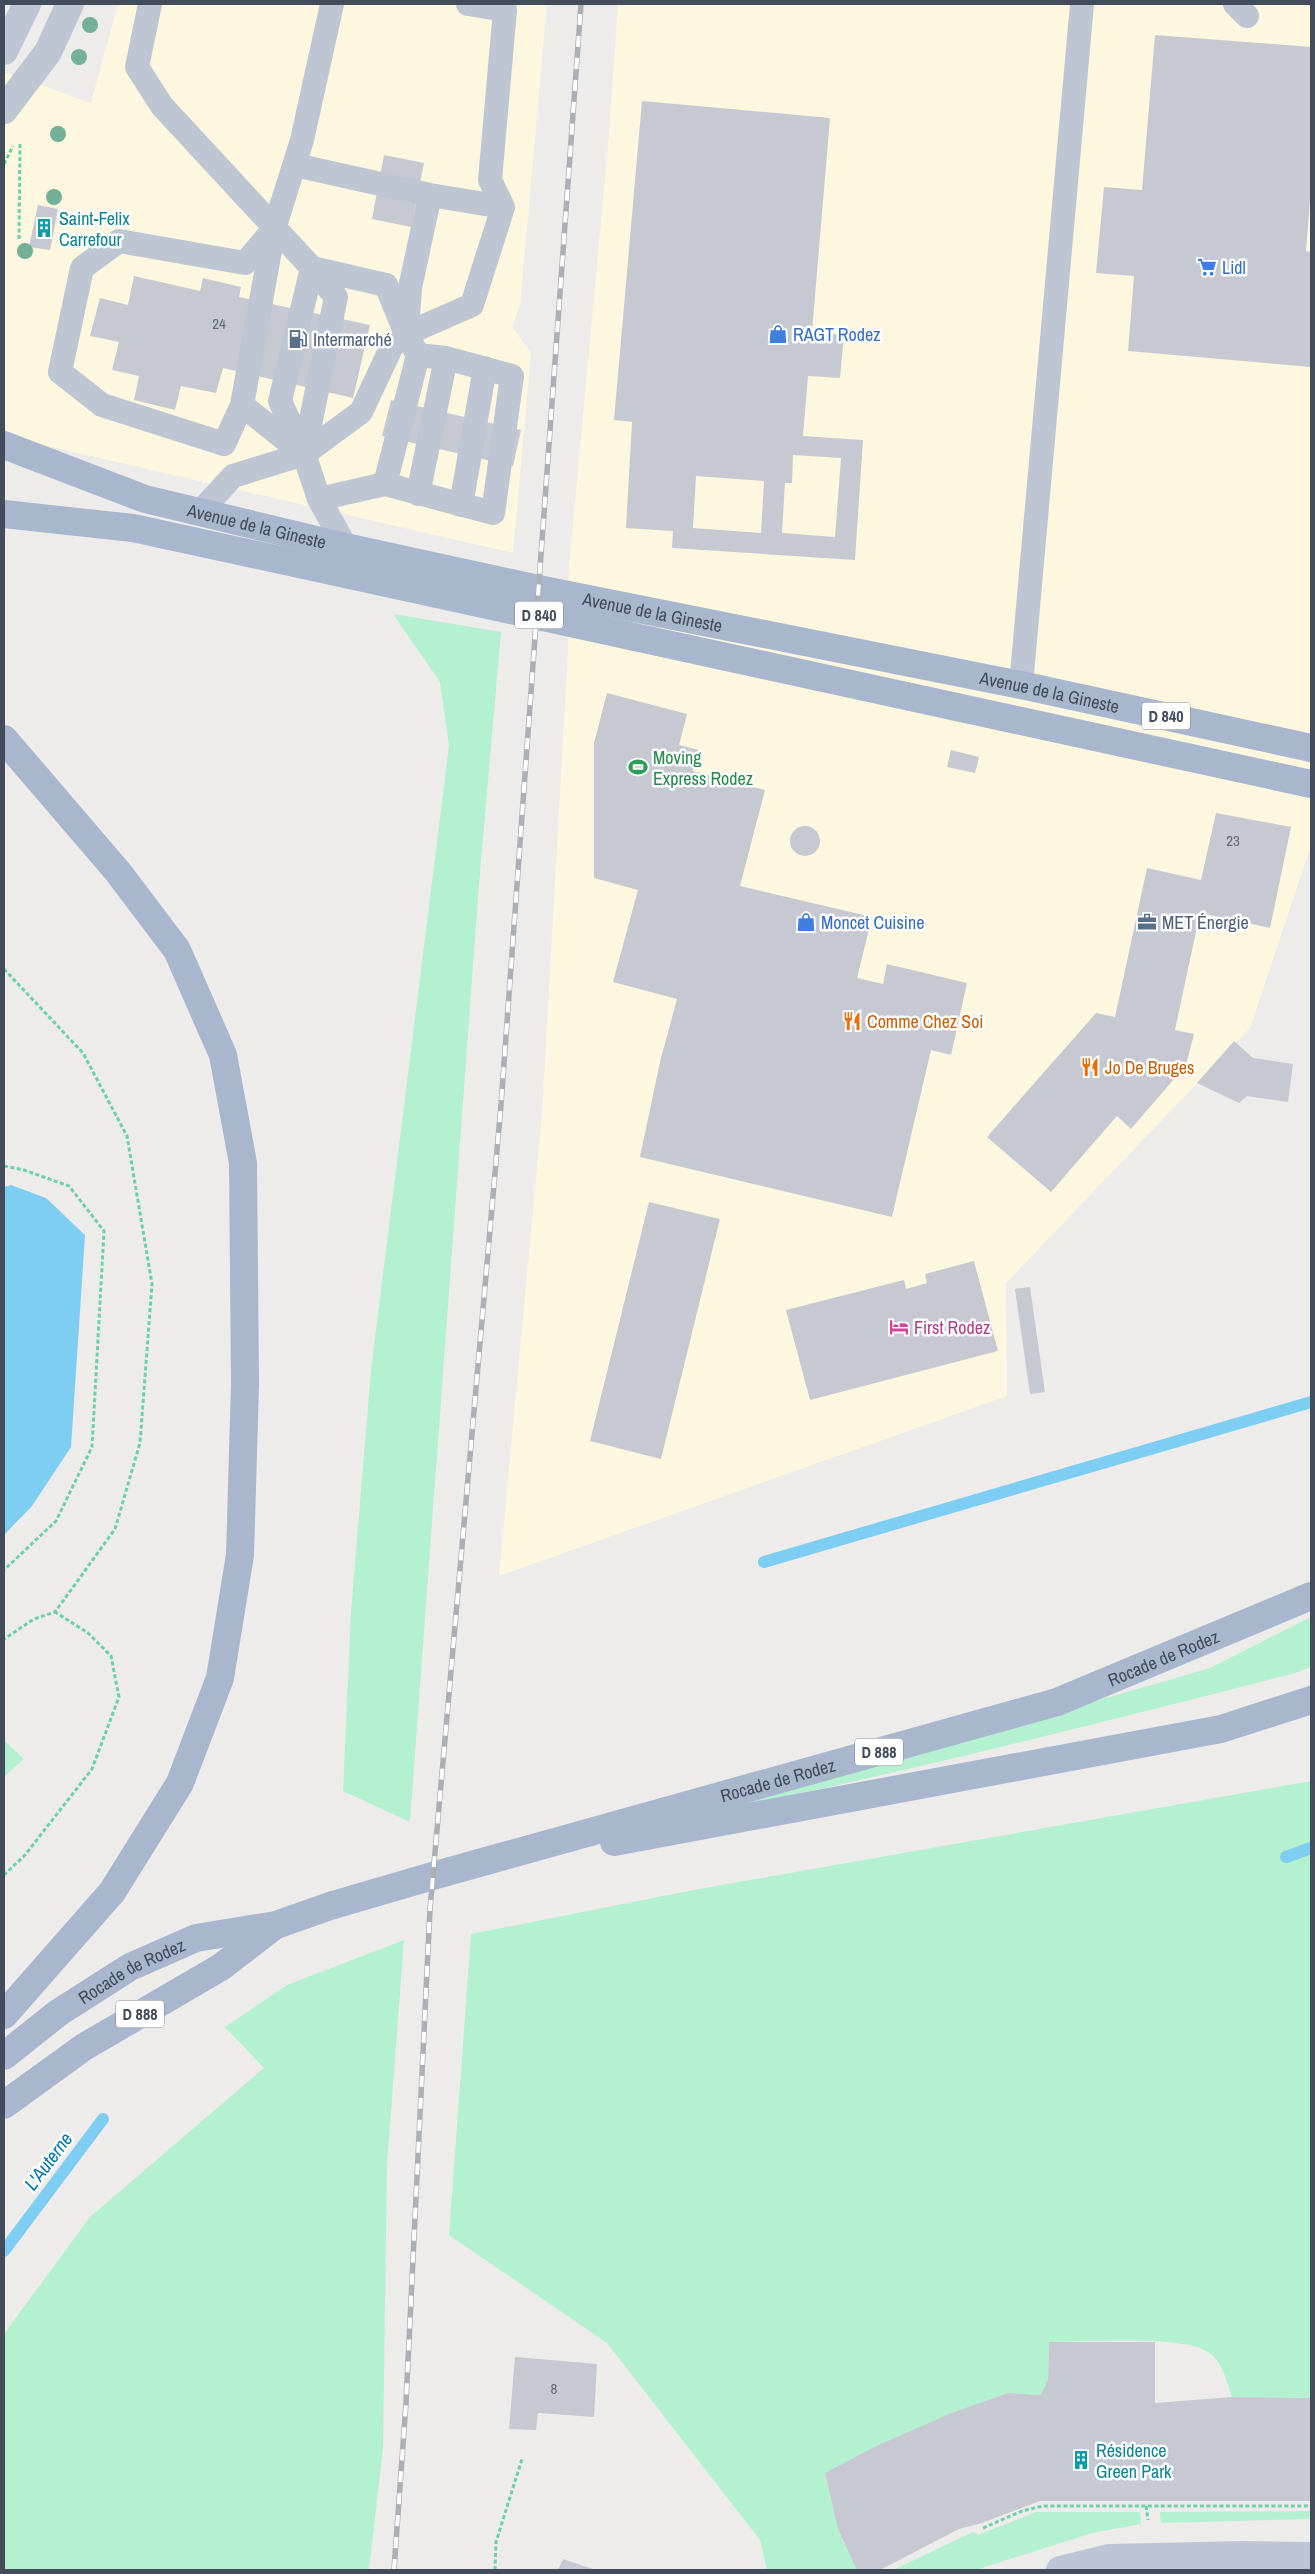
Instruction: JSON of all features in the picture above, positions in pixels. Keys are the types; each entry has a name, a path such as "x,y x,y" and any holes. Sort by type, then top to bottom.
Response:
{"main road":[{"name":"Avenue de la Gineste","path":"4,446 145,498 346,547 538,590 1021,685 1311,748"},
{"name":"Avenue de la Gineste","path":"4,514 133,528 1311,784"},
{"path":"4,740 118,872 177,950 223,1055 243,1163 245,1384 240,1555 220,1678 180,1783 112,1892 4,2015"},
{"name":"Rocade de Rodez","path":"4,2056 58,2013 130,1967 196,1938 276,1925 330,1906 436,1875 1056,1702 1311,1596"},
{"name":"Rocade de Rodez","path":"436,1875 1221,1729 1311,1700"},
{"name":"Rocade de Rodez","path":"4,2105 84,2047 221,1967 276,1925"},
{"path":"1060,2570 1108,2558 1242,2555 1311,2556"}],"street":[{"path":"4,51 27,4"},
{"path":"4,110 48,52 70,4"}],"lane":[{"path":"150,4 137,67 162,106 312,268 336,297 304,454"},
{"path":"274,229 245,263 120,241 82,268 60,372 102,406 224,444 242,406 274,229 295,165 332,4"},
{"path":"200,512 233,476 304,454 361,412 392,346 406,334 472,305 503,207 490,180 505,10 468,4"},
{"path":"1021,685 1082,4"},
{"path":"295,165 430,195 503,207"},
{"path":"406,334 410,288 430,195"},
{"path":"312,268 386,286 406,334 418,355 386,484"},
{"path":"312,268 280,400 304,454 319,498 346,547"},
{"path":"319,498 386,484 493,514 512,376 446,358 418,355"},
{"path":"418,494 446,358"},
{"path":"461,505 485,368"},
{"path":"242,406 304,454"}],"path":[{"path":"19,239 20,139"},
{"path":"4,969 83,1052 127,1136 152,1284 140,1443 115,1529 55,1612 34,1619 4,1639"},
{"path":"4,1166 24,1170 68,1186 104,1231 92,1447 56,1521 4,1570"},
{"path":"4,1875 25,1855 92,1769 120,1697 111,1656 88,1633 55,1612"},
{"path":"495,2570 496,2542 522,2459"},
{"path":"983,2528 1022,2511 1043,2506 1311,2506"},
{"path":"1146,2506 1149,2524"}],"shaded area":[{"path":"118,4 547,4 520,305 512,327 531,353 513,553 4,436 4,72 91,103"},
{"path":"618,4 1311,5 1311,845 1250,1028 1006,1283 1007,1396 499,1576 542,1113 568,651 569,567 609,135"}],"green space":[{"path":"393,614 501,632 479,884 410,1822 343,1791 351,1612 371,1370 449,746 440,682"},
{"path":"1311,1617 1311,1667 1295,1673 999,1747 701,1815 1210,1668"},
{"path":"4,1740 24,1759 4,1777"},
{"path":"1311,1781 1311,2398 1232,2397 1223,2371 1216,2359 1206,2351 1193,2346 1130,2340 1049,2342 1048,2379 1041,2395 1008,2393 951,2413 876,2446 825,2473 838,2529 857,2570 767,2570 760,2540 607,2343 449,2235 471,1934 688,1891"},
{"path":"404,1940 387,2165 383,2448 369,2570 4,2570 4,2334 90,2217 264,2068 225,2027 287,1985"},
{"path":"1311,2511 1311,2519 1161,2523 1160,2512"},
{"path":"1036,2512 1140,2512 1141,2524 1092,2533 976,2570 893,2570 973,2532 978,2535"}],"water":[{"path":"11,1185 46,1198 85,1235 71,1447 32,1506 4,1535 4,1187"}],"building":[{"path":"1155,35 1311,47 1311,188 1306,251 1311,252 1311,367 1128,351 1134,276 1096,273 1104,187 1142,190"},
{"path":"642,101 830,118 812,332 844,335 840,378 808,376 803,436 863,440 855,560 672,548 673,531 626,528 632,422 614,420","holes":["793,455 841,458 835,537 782,533 785,483 792,483","696,476 764,481 761,533 693,528"]},
{"path":"384,155 424,163 411,227 372,219"},
{"name":"Saint-Felix Carrefour","path":"38,205 58,209 50,250 29,247"},
{"path":"134,276 200,291 203,278 241,287 239,297 370,325 353,398 223,368 216,393 181,386 175,410 134,400 139,376 112,370 119,342 90,336 100,298 128,305"},
{"path":"391,400 521,430 513,466 382,436"},
{"path":"607,693 687,714 679,745 699,750 693,771 765,790 740,886 872,917 857,978 883,984 887,964 967,983 951,1055 931,1050 892,1217 640,1157 660,1062 677,999 613,982 638,890 594,878 594,743"},
{"path":"951,750 979,757 975,773 947,767"},
{"path":"1216,813 1291,827 1270,928 1200,913 1175,1030 1194,1034 1186,1065 1131,1129 1117,1116 1051,1192 987,1137 1096,1013 1115,1017 1147,868 1201,880"},
{"path":"805,826 815,831 820,841 815,851 805,856 795,851 790,841 795,831"},
{"path":"1234,1041 1253,1058 1293,1064 1288,1102 1247,1096 1239,1103 1197,1083"},
{"path":"649,1202 720,1219 661,1459 590,1441"},
{"path":"974,1261 998,1351 810,1400 786,1310 904,1280 906,1289 927,1283 925,1274"},
{"path":"1030,1287 1045,1392 1030,1394 1015,1289"},
{"name":"Résidence Green Park","path":"1049,2342 1155,2342 1155,2403 1232,2397 1311,2398 1311,2501 1040,2501 982,2523 959,2529 880,2570 857,2570 838,2529 825,2473 876,2446 951,2413 1008,2393 1041,2395 1048,2379"},
{"path":"515,2357 597,2364 594,2417 538,2413 536,2430 509,2429"},
{"path":"563,2559 596,2570 558,2570"}],"waterway":[{"path":"764,1562 1311,1402"},
{"name":"L'Auterne","path":"1286,1857 1311,1848"},
{"name":"L'Auterne","path":"4,2251 103,2119"}],"railway":[{"path":"394,2570 406,2403 430,1909 501,1105 581,4"}],"place":[{"name":"Saint-Felix Carrefour","path":"44,228"},
{"name":"Lidl","path":"1207,267"},
{"name":"RAGT Rodez","path":"778,334"},
{"name":"Intermarché","path":"298,339"},
{"name":"Moving Express Rodez","path":"638,767"},
{"name":"Moncet Cuisine","path":"806,922"},
{"name":"MET Énergie","path":"1147,922"},
{"name":"Comme Chez Soi","path":"852,1021"},
{"name":"Jo De Bruges","path":"1090,1067"},
{"name":"First Rodez","path":"899,1327"},
{"name":"Résidence Green Park","path":"1081,2460"}]}
